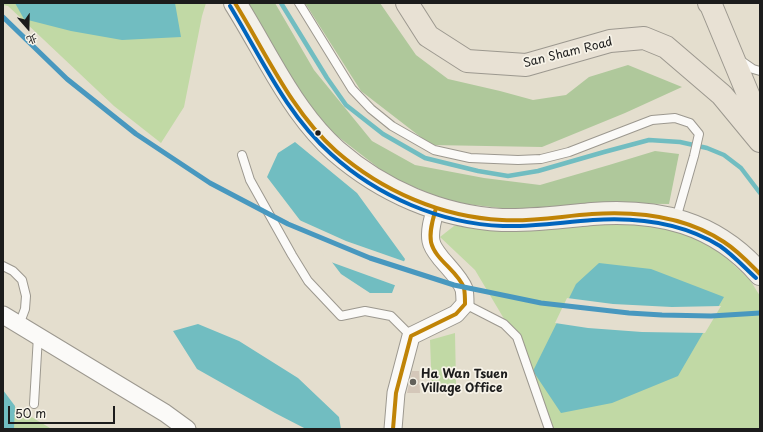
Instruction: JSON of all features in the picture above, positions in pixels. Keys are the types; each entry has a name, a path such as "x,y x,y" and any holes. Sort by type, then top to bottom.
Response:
{"main road":[{"name":"San Sham Road","path":"407,3 428,36 467,61 526,65 610,41 644,38 666,47 722,95 760,141"},
{"path":"709,3 711,4 760,122"}],"street":[{"path":"235,3 292,100 322,137 367,175 401,193 436,208 481,218 501,220 544,219 614,213 636,213 676,220 715,237 730,246 760,274"},
{"path":"393,429 396,393 411,336 456,314 465,304 463,288 437,254 431,243 430,230 436,208"},
{"path":"3,315 165,413 187,429"}],"lane":[{"path":"299,3 352,89 370,109 392,126 434,150 470,158 518,160 541,159 569,152 652,120 675,118 690,123 699,134 676,220"},
{"path":"732,53 753,69 760,71"},
{"path":"242,155 250,180 308,281 341,316 365,311 391,316 411,336"},
{"path":"3,266 14,271 22,280 26,296 25,309 19,325"},
{"path":"465,304 504,324 517,337 549,429"},
{"path":"34,404 38,336"}],"green space":[{"path":"3,3 206,3 202,16 184,107 161,143 114,106 8,6 3,5"},
{"path":"245,3 275,3 314,70 372,141 415,165 484,178 540,185 655,151 679,154 669,204 587,203 534,212 449,202 389,176 332,132 295,89"},
{"path":"305,3 380,3 416,55 448,79 533,100 566,95 589,77 628,65 682,87 625,113 542,147 431,145 361,91"},
{"path":"641,219 704,237 750,280 760,296 760,429 550,429 519,344 475,270 440,237 454,226 534,227"},
{"path":"455,333 456,384 432,392 430,340"},
{"path":"3,400 50,428 52,429 3,429"}],"water":[{"path":"15,3 175,3 181,37 122,40 71,31 24,19"},
{"path":"295,142 357,193 405,259 392,293 370,293 341,274 267,177 278,153"},
{"path":"599,263 651,269 724,297 678,376 612,403 561,413 533,371 576,284"},
{"path":"198,324 239,341 298,378 339,417 341,429 306,429 197,369 173,331"},
{"path":"3,390 15,406 14,429 3,429"}],"pier":[{"path":"297,219 346,241 406,262 397,286 328,261"},
{"path":"567,298 613,304 672,307 721,306 705,333 642,332 588,328 555,323"}],"building":[{"name":"Ha Wan Tsuen Village Office","path":"412,371 419,371 420,393 407,393"}],"waterway":[{"path":"281,3 327,78 346,105 383,134 425,158 478,171 508,176 538,171 649,140 680,142 707,148 724,155 741,168 760,193"}],"transit line":[{"path":"235,3 292,100 320,135 336,151 354,165 393,190 435,207 457,214 479,218 524,220 609,213 626,213 660,217 693,226 709,233 739,253 760,274"},
{"path":"230,6 287,103 315,138 349,169 389,195 433,213 456,220 480,224 526,226 593,220 626,219 674,226 690,231 720,246 756,278"},
{"path":"3,17 67,79 136,134 210,183 288,224 370,258 454,285 541,303 629,313 662,315 711,316 760,313"},
{"path":"393,429 396,393 411,336 456,314 465,304 464,288 461,282 437,254 431,242 431,229 436,208"}],"place":[{"name":"Ha Wan Tsuen Village Office","path":"413,382"}]}
